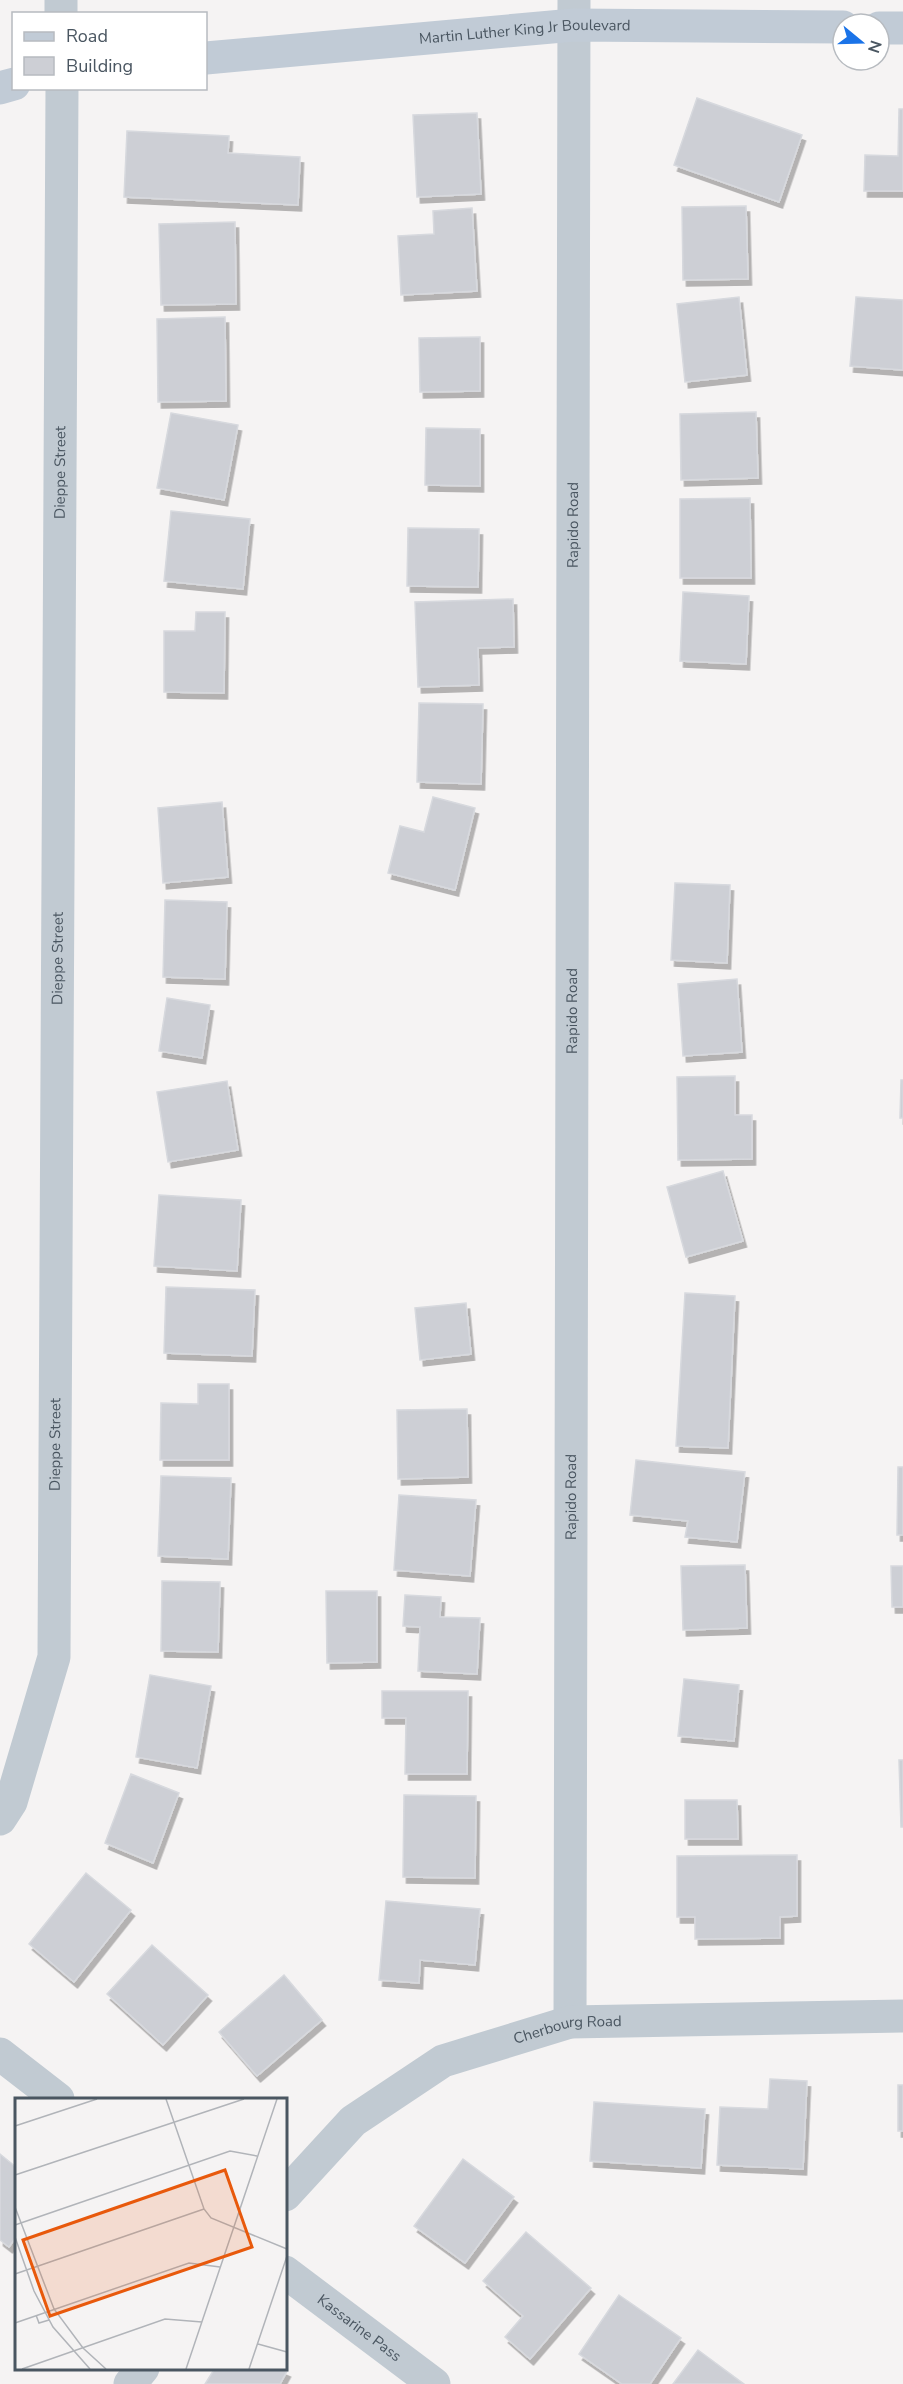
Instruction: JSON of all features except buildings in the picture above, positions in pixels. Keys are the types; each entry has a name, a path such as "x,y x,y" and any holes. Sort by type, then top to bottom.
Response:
{"main road":[{"name":"Martin Luther King Jr Boulevard","path":"207,58 574,13 831,26"}],"street":[{"name":"Rapido Road","path":"570,2022 574,13"},
{"name":"Dieppe Street","path":"0,1819 11,1803 54,1658 62,90"},
{"name":"Cherbourg Road","path":"286,2194 353,2121 443,2061 570,2022 903,2016"},
{"path":"0,2055 57,2098"},
{"name":"Kassarine Pass","path":"286,2273 434,2384"},
{"path":"130,2384 141,2369"}]}
